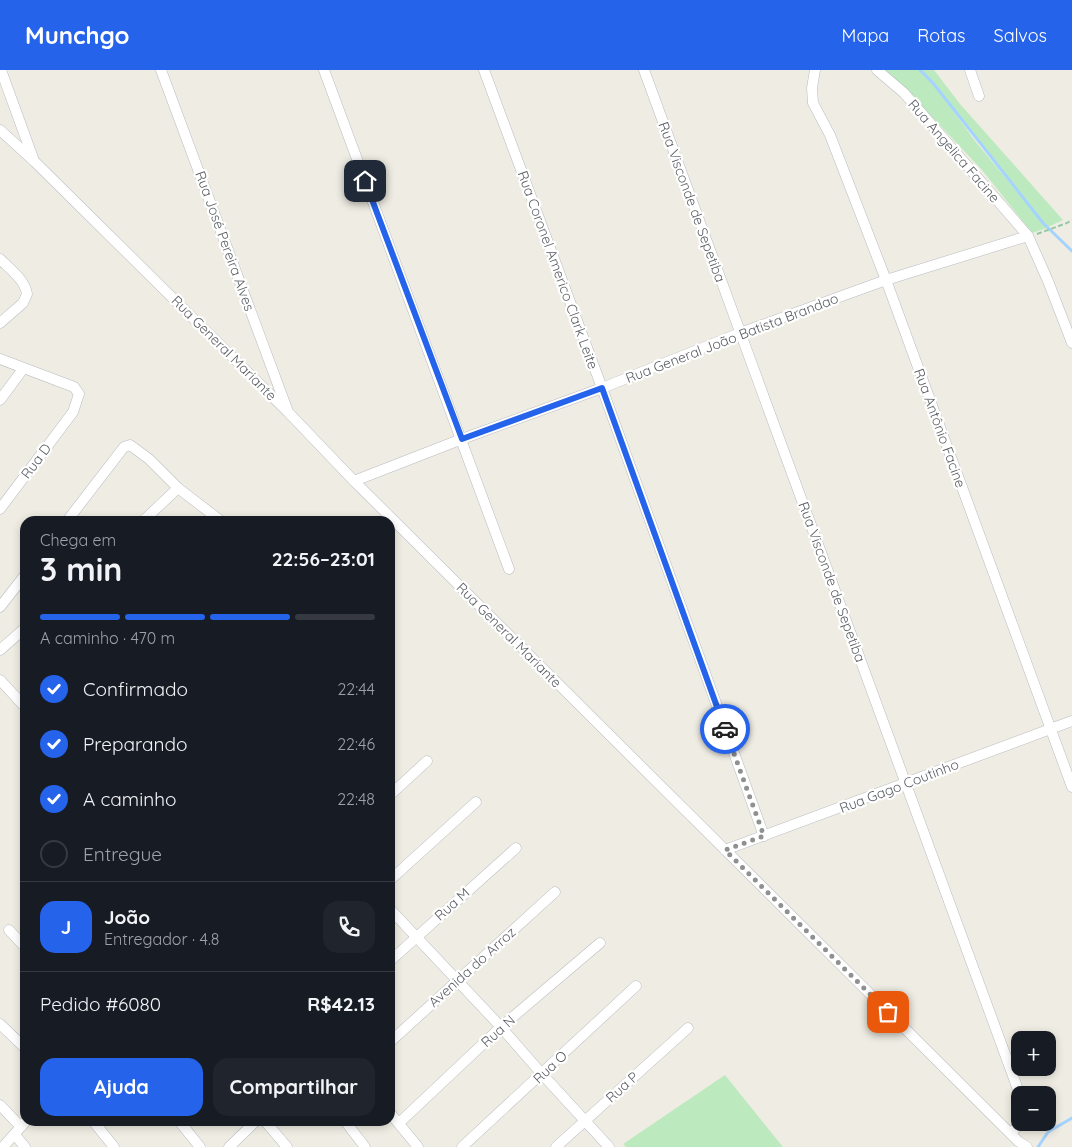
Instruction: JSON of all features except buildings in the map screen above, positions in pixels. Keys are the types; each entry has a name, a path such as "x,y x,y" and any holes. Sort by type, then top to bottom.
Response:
{"street":[{"path":"1,70 34,161"},
{"name":"Rua José Pereira Alves","path":"161,70 288,412"},
{"path":"324,70 509,569"},
{"name":"Rua Coronel Americo Clark Leite","path":"484,70 602,388 764,836"},
{"name":"Rua Visconde de Sepetiba","path":"644,70 1017,1086"},
{"name":"Rua Antônio Facine","path":"815,70 812,88 813,103 830,135 886,280 1072,787"},
{"name":"Rua Angelica Facine","path":"877,70 904,92 1032,235 1072,343"},
{"path":"970,70 979,96"},
{"name":"Rua General Mariante","path":"0,130 34,161 288,412 389,516"},
{"name":"Rua General João Batista Brandao","path":"354,481 602,388 740,333 886,280 1032,235"},
{"path":"0,259 21,280 28,294 23,303 0,323"},
{"path":"0,359 23,369 0,400"},
{"name":"Rua D","path":"0,509 74,412 79,394 74,387 23,369"},
{"path":"71,516 127,446 133,446 178,488 214,516"},
{"path":"148,516 178,488"},
{"name":"Rua General Mariante","path":"395,522 1022,1144"},
{"path":"0,607 20,581"},
{"path":"0,650 20,632"},
{"path":"0,680 20,702"},
{"name":"Rua Gago Coutinho","path":"725,850 1072,721"},
{"path":"395,790 427,761"},
{"path":"395,875 476,802"},
{"name":"Rua M","path":"395,956 516,848"},
{"name":"Avenida do Arroz","path":"395,1037 555,892"},
{"path":"395,914 458,980 609,1147"},
{"path":"9,930 20,942"},
{"name":"Rua N","path":"399,1123 501,1027 600,943"},
{"name":"Rua O","path":"462,1147 636,986"},
{"path":"0,1024 20,1043"},
{"name":"Rua P","path":"556,1147 688,1028"},
{"path":"0,1105 21,1128 25,1147"},
{"path":"395,1119 418,1147"},
{"path":"97,1126 114,1147"},
{"path":"183,1126 200,1147"},
{"path":"229,1147 251,1126"},
{"path":"269,1126 287,1147"},
{"path":"349,1126 365,1147"},
{"path":"3,1147 21,1128"}],"path":[{"path":"1032,235 1072,220"}],"green space":[{"path":"884,70 919,70 933,83 975,141 1047,228 1032,233 982,170"},
{"path":"920,70 934,70 960,104 1063,220 1048,227 1043,222 1001,171 934,82"},
{"path":"725,1075 783,1147 626,1147 623,1144"}],"waterway":[{"path":"920,70 933,83 1043,223 1072,251"},
{"path":"1038,1147 1048,1132 1072,1118"}],"way so far":[{"path":"725,729 764,836 725,850 888,1012"}],"route":[{"path":"365,181 462,439 602,388 725,729"}]}
